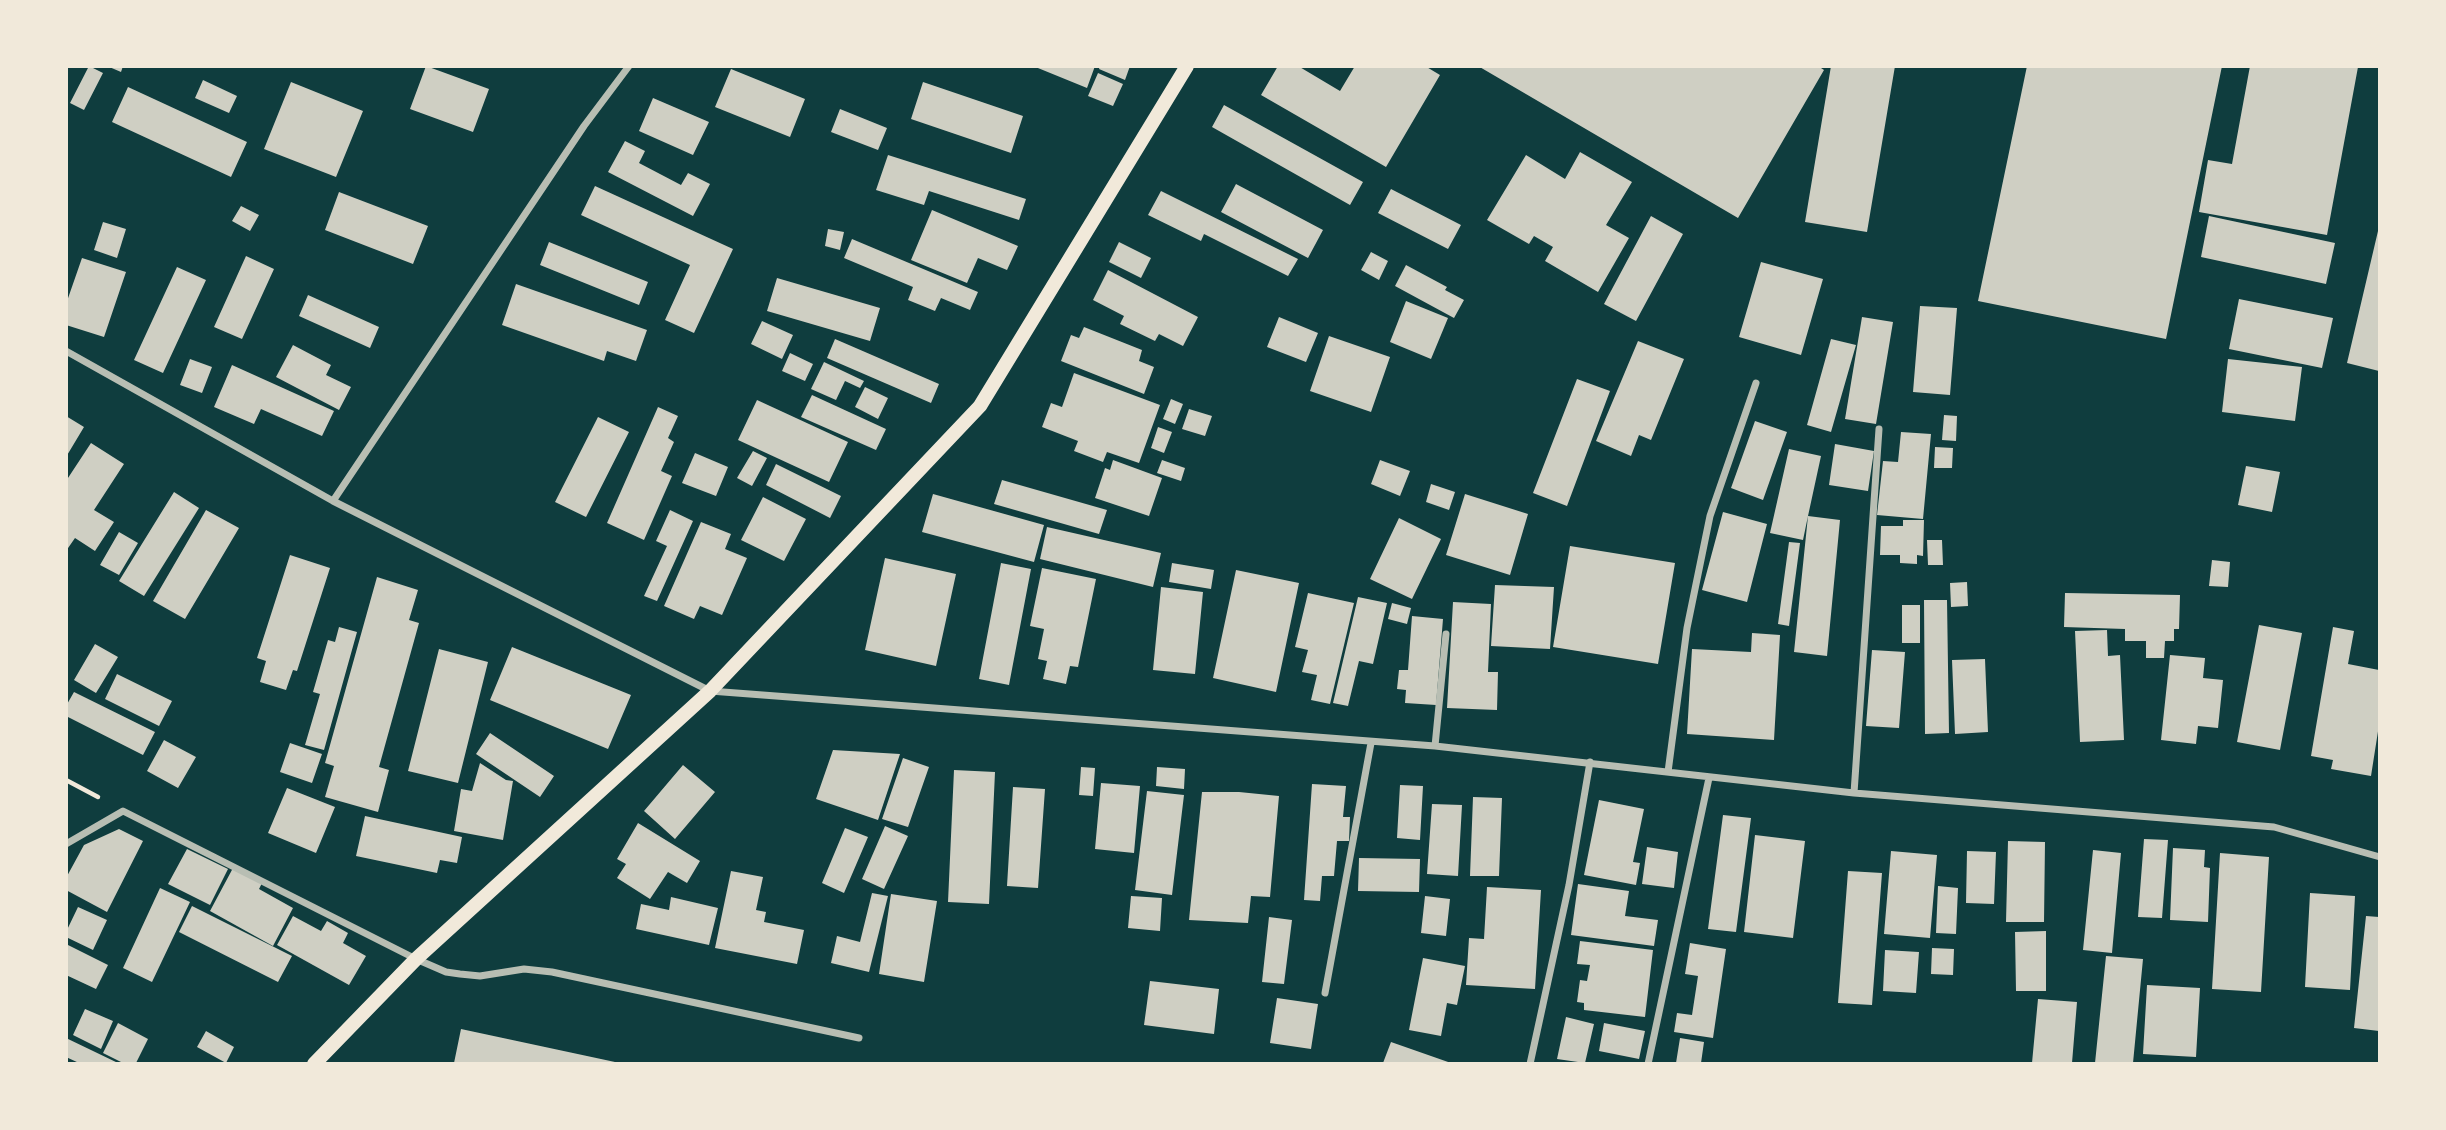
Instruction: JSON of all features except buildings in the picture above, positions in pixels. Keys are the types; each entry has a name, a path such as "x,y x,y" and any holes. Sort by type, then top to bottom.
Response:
{"main road":[{"path":"314,1063 416,959 710,691 980,406 1187,66"}],"street":[{"path":"333,501 584,126 629,66"},
{"path":"66,351 333,501 710,691 1435,746 1854,793 2274,827 2379,857"},
{"path":"1668,772 1687,628 1710,516 1756,383"},
{"path":"1854,793 1879,429"},
{"path":"1435,746 1446,634"},
{"path":"1325,993 1371,743"},
{"path":"1530,1063 1569,885 1590,762"},
{"path":"1648,1063 1709,778"},
{"path":"66,844 123,811 446,972 480,975 524,969 552,972 859,1038"}],"path":[{"path":"66,780 123,811"}]}
